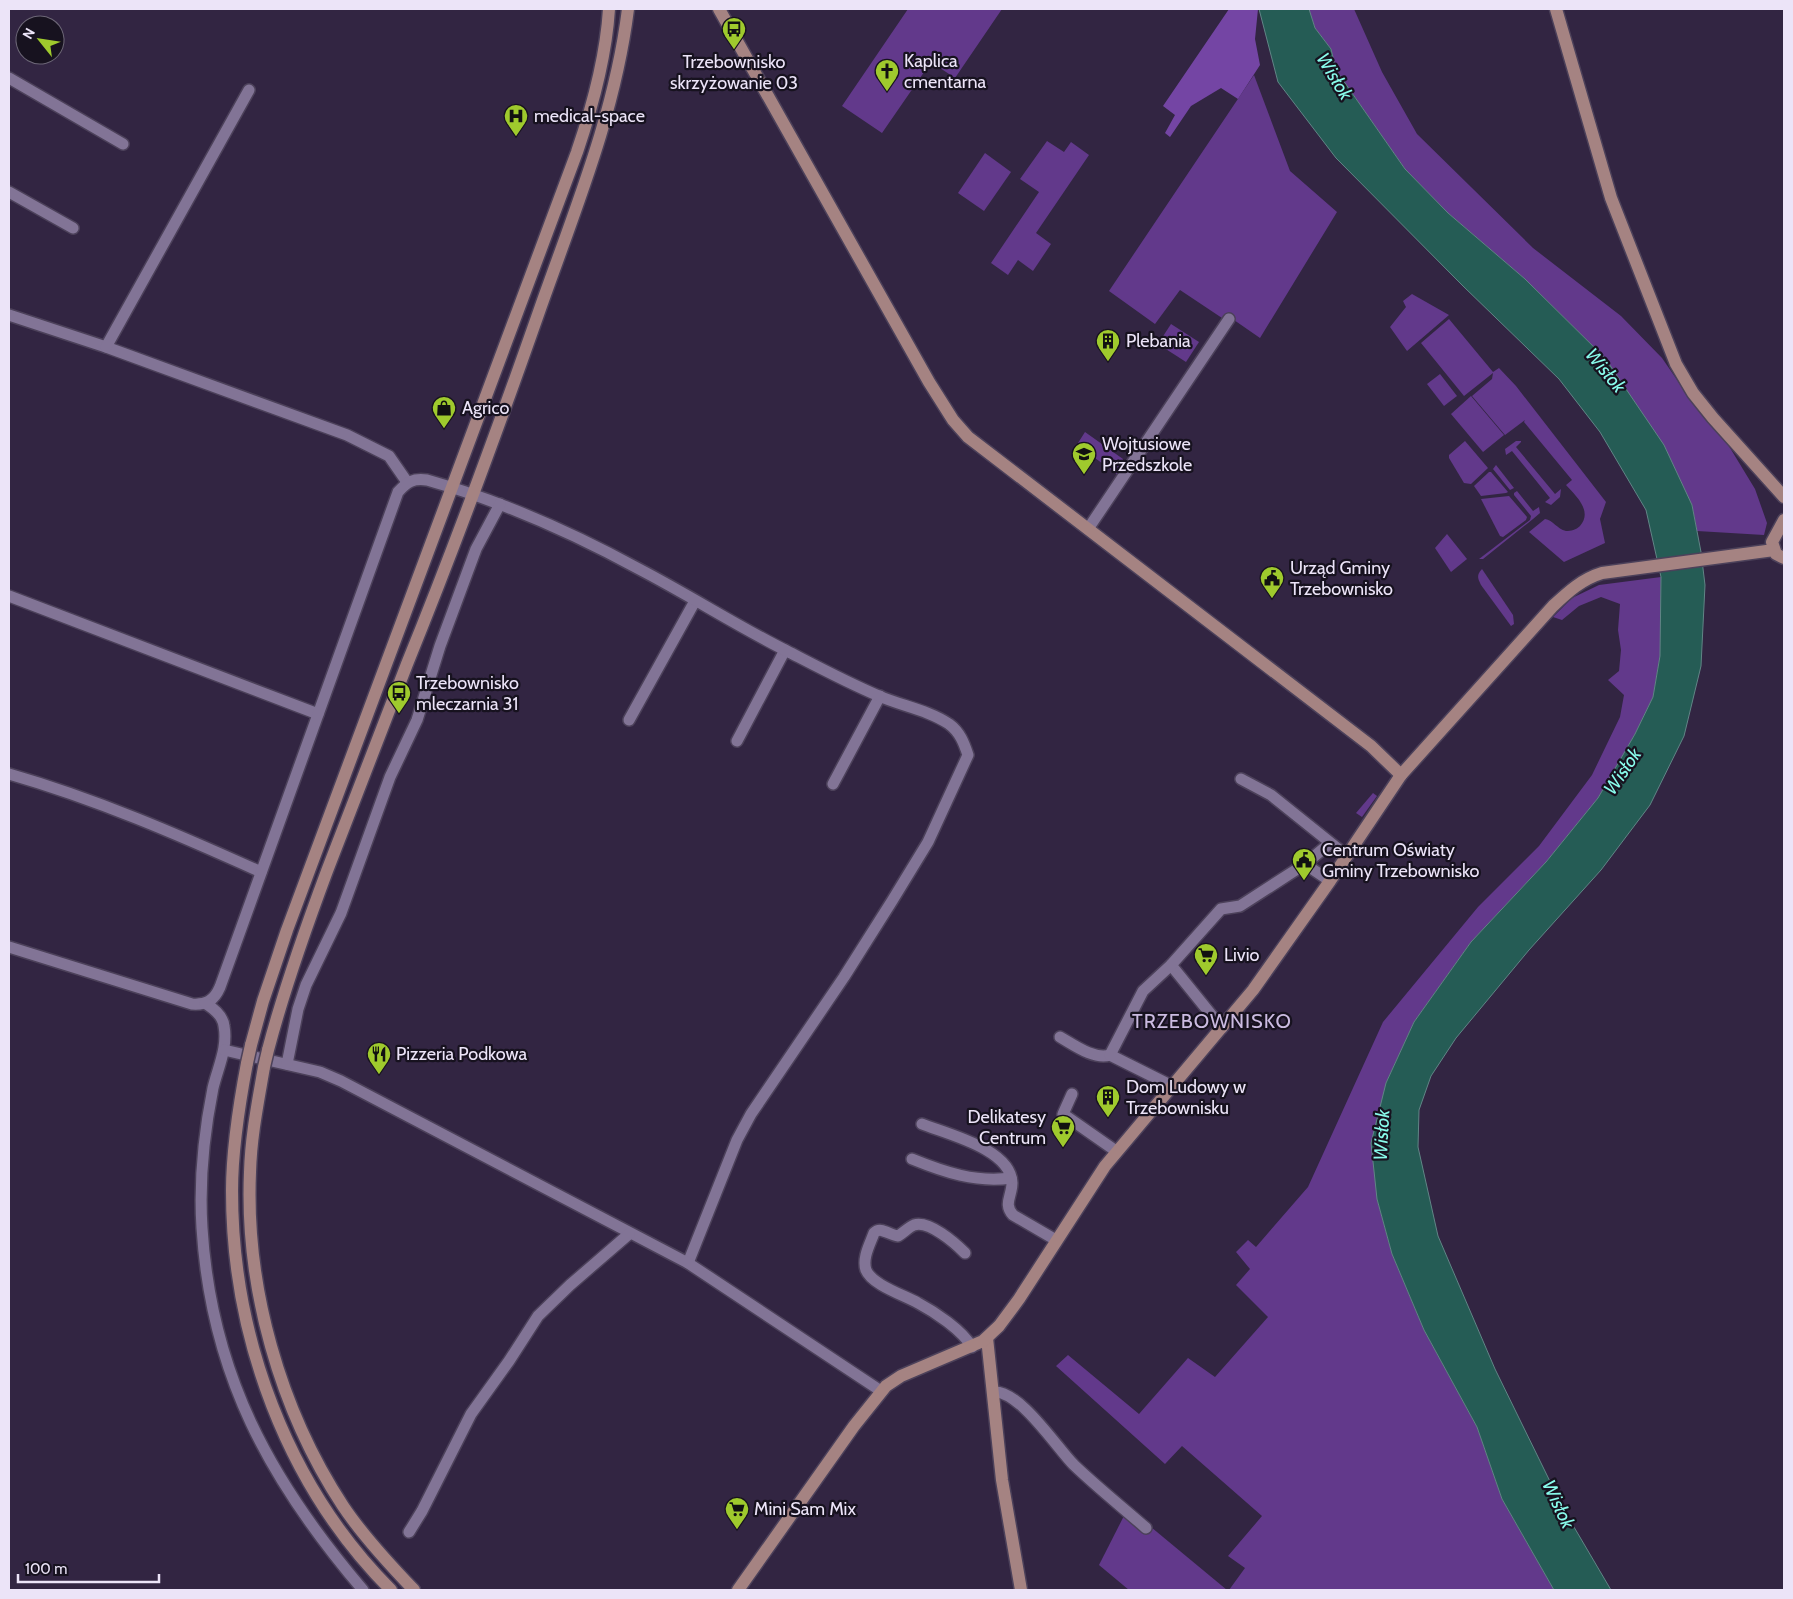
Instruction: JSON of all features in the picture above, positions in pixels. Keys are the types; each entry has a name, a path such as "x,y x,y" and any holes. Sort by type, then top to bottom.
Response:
{"street":[{"path":"391,1590 349,1542 322,1504 304,1474 282,1428 255,1355 245,1315 235,1254 232,1190 238,1112 251,1045 263,1001 287,930 589,117 600,70 609,9"},
{"path":"414,1590 384,1557 350,1514 325,1477 296,1420 271,1348 261,1308 250,1212 250,1172 254,1123 264,1067 279,1006 306,929 370,756 408,663 472,494 527,346 601,136 618,74 628,9"},
{"path":"719,9 907,344 953,420 968,437 1371,746 1401,776"},
{"path":"1556,9 1611,198 1676,364 1693,393 1712,418 1784,497"},
{"path":"9,78 123,144"},
{"path":"106,346 249,90"},
{"path":"9,192 73,228"},
{"path":"9,315 106,346 346,435 389,456 407,482"},
{"path":"1088,529 1228,318"},
{"path":"9,947 192,1004 205,1003 215,998 398,492 407,482 417,479 453,487 500,504 590,543 641,569 785,650 880,696 932,715 950,725 962,738 968,756 928,842 844,977 751,1114 737,1140 688,1263"},
{"path":"287,1064 298,1009 306,985 341,914 390,777 417,720 437,653 476,549 500,504"},
{"path":"1781,556 1772,542 1773,537 1784,520"},
{"path":"738,1590 854,1426 881,1391 901,1376 972,1347 987,1338 999,1326 1116,1151 1253,990 1401,776 1519,643 1567,593 1583,580 1592,576 1634,568 1750,554 1781,556"},
{"path":"9,596 318,714"},
{"path":"629,720 695,601"},
{"path":"737,741 785,650"},
{"path":"833,784 880,696"},
{"path":"9,774 95,803 176,834 261,872"},
{"path":"1241,779 1290,809 1329,844 1346,856"},
{"path":"1060,1037 1090,1053 1104,1057 1110,1055 1143,991 1171,965 1221,910 1240,906 1305,864 1329,844"},
{"path":"1305,864 1330,881"},
{"path":"1171,965 1222,1028"},
{"path":"205,1003 214,1008 224,1024 224,1050 214,1087 202,1173 202,1227 207,1277 217,1327 231,1376 250,1424 270,1462 316,1532 363,1590"},
{"path":"224,1050 320,1072 341,1081 629,1234 688,1263 881,1391"},
{"path":"1110,1055 1172,1086"},
{"path":"1072,1094 1063,1114 1116,1151"},
{"path":"922,1124 971,1142 1002,1160 1008,1169 1012,1182 1007,1204 1008,1211 1013,1216 1056,1240"},
{"path":"912,1159 938,1170 962,1176 998,1180 1010,1178"},
{"path":"964,1253 942,1233 919,1224 898,1236 877,1230 866,1255 865,1264 871,1277 927,1308 966,1338 972,1347"},
{"path":"409,1532 422,1511 471,1414 538,1316 570,1285 629,1234"},
{"path":"987,1338 1002,1480 1021,1590"},
{"path":"993,1392 998,1391 1006,1394 1028,1412 1073,1464 1146,1528"}],"shaded area":[{"path":"908,9 1002,9 955,78 931,62 882,133 842,106"},
{"path":"1229,9 1258,9 1255,39 1260,65 1238,99 1221,88 1191,106 1170,137 1165,133 1175,115 1163,106"},
{"path":"1309,9 1354,9 1382,72 1417,134 1533,248 1621,316 1662,358 1695,406 1724,438 1755,489 1767,523 1764,535 1697,531 1692,505 1605,358 1525,279 1448,213 1405,169 1336,70 1331,49 1315,28"},
{"path":"1254,75 1290,171 1337,212 1260,338 1234,320 1225,320 1180,290 1155,324 1109,291"},
{"path":"1047,141 1064,152 1071,142 1089,155 1036,233 1051,244 1033,271 1018,260 1008,275 991,263 1039,192 1020,179"},
{"path":"985,153 1011,172 984,211 958,193"},
{"path":"1412,294 1449,315 1407,351 1390,327 1406,307 1403,301"},
{"path":"1449,319 1493,372 1499,368 1516,386 1606,502 1600,519 1605,543 1564,562 1529,532 1545,519 1566,531 1575,529 1584,520 1584,509 1566,485 1572,480 1524,422 1525,420 1505,435 1472,396 1492,379 1493,373 1464,396 1421,343"},
{"path":"1171,324 1199,342 1186,362 1158,344"},
{"path":"1440,374 1457,396 1444,406 1427,384"},
{"path":"1471,396 1504,435 1483,452 1451,414"},
{"path":"1085,432 1123,459 1122,470 1118,475 1078,443"},
{"path":"1465,441 1488,468 1471,484 1464,483 1449,458 1449,455"},
{"path":"1516,441 1521,441 1516,447 1555,494 1561,489 1560,497 1551,505 1545,502 1550,498 1512,451 1506,455 1505,449"},
{"path":"1496,465 1514,488 1510,490 1493,469"},
{"path":"1489,472 1508,492 1481,496 1474,486"},
{"path":"1517,491 1533,511 1539,507 1540,513 1483,559 1479,559 1530,520 1531,516 1514,495"},
{"path":"1509,496 1527,517 1526,520 1503,537 1500,536 1481,499"},
{"path":"1447,534 1467,559 1451,572 1435,548"},
{"path":"1482,569 1513,615 1514,624 1511,626 1481,585 1478,577"},
{"path":"1661,577 1660,656 1653,697 1635,734 1598,798 1546,862 1471,942 1414,1022 1386,1083 1377,1199 1392,1254 1424,1330 1477,1427 1502,1499 1554,1590 1229,1590 1245,1568 1228,1556 1262,1516 1182,1446 1165,1464 1056,1366 1068,1355 1139,1414 1188,1358 1215,1377 1268,1317 1236,1285 1250,1269 1236,1252 1248,1240 1256,1247 1308,1187 1383,1022 1478,907 1539,846 1592,775 1620,717 1624,695 1608,680 1619,671 1621,650 1618,630 1620,604 1601,597 1579,606 1562,620 1553,617 1572,598 1599,585"},
{"path":"1373,793 1377,796 1362,817 1356,813"},
{"path":"1128,1508 1227,1590 1129,1590 1099,1565"}],"water":[{"name":"Wisłok","path":"1259,9 1309,9 1315,28 1331,49 1336,70 1405,169 1448,213 1525,279 1605,358 1664,445 1692,505 1705,585 1701,666 1684,736 1650,805 1601,870 1529,950 1456,1038 1431,1076 1419,1110 1418,1147 1438,1236 1495,1369 1564,1510 1611,1590 1554,1590 1502,1499 1477,1427 1424,1330 1392,1254 1377,1199 1371,1143 1386,1083 1414,1022 1471,942 1546,862 1598,798 1635,734 1653,697 1660,656 1661,577 1646,510 1600,432 1559,379 1463,286 1336,158 1278,82"}],"place":[{"name":"Trzebownisko skrzyżowanie 03","path":"734,50"},
{"name":"Kaplica cmentarna","path":"887,92"},
{"name":"medical-space","path":"516,137"},
{"name":"Plebania","path":"1108,362"},
{"name":"Agrico","path":"444,429"},
{"name":"Wojtusiowe Przedszkole","path":"1084,475"},
{"name":"Urząd Gminy Trzebownisko","path":"1272,599"},
{"name":"Trzebownisko mleczarnia 31","path":"399,714"},
{"name":"Centrum Oświaty Gminy Trzebownisko","path":"1304,881"},
{"name":"Livio","path":"1206,976"},
{"name":"Pizzeria Podkowa","path":"379,1075"},
{"name":"Dom Ludowy w Trzebownisku","path":"1108,1118"},
{"name":"Delikatesy Centrum","path":"1063,1148"},
{"name":"Mini Sam Mix","path":"737,1530"}],"district":[{"name":"TRZEBOWNISKO","path":"1212,1021"}]}
